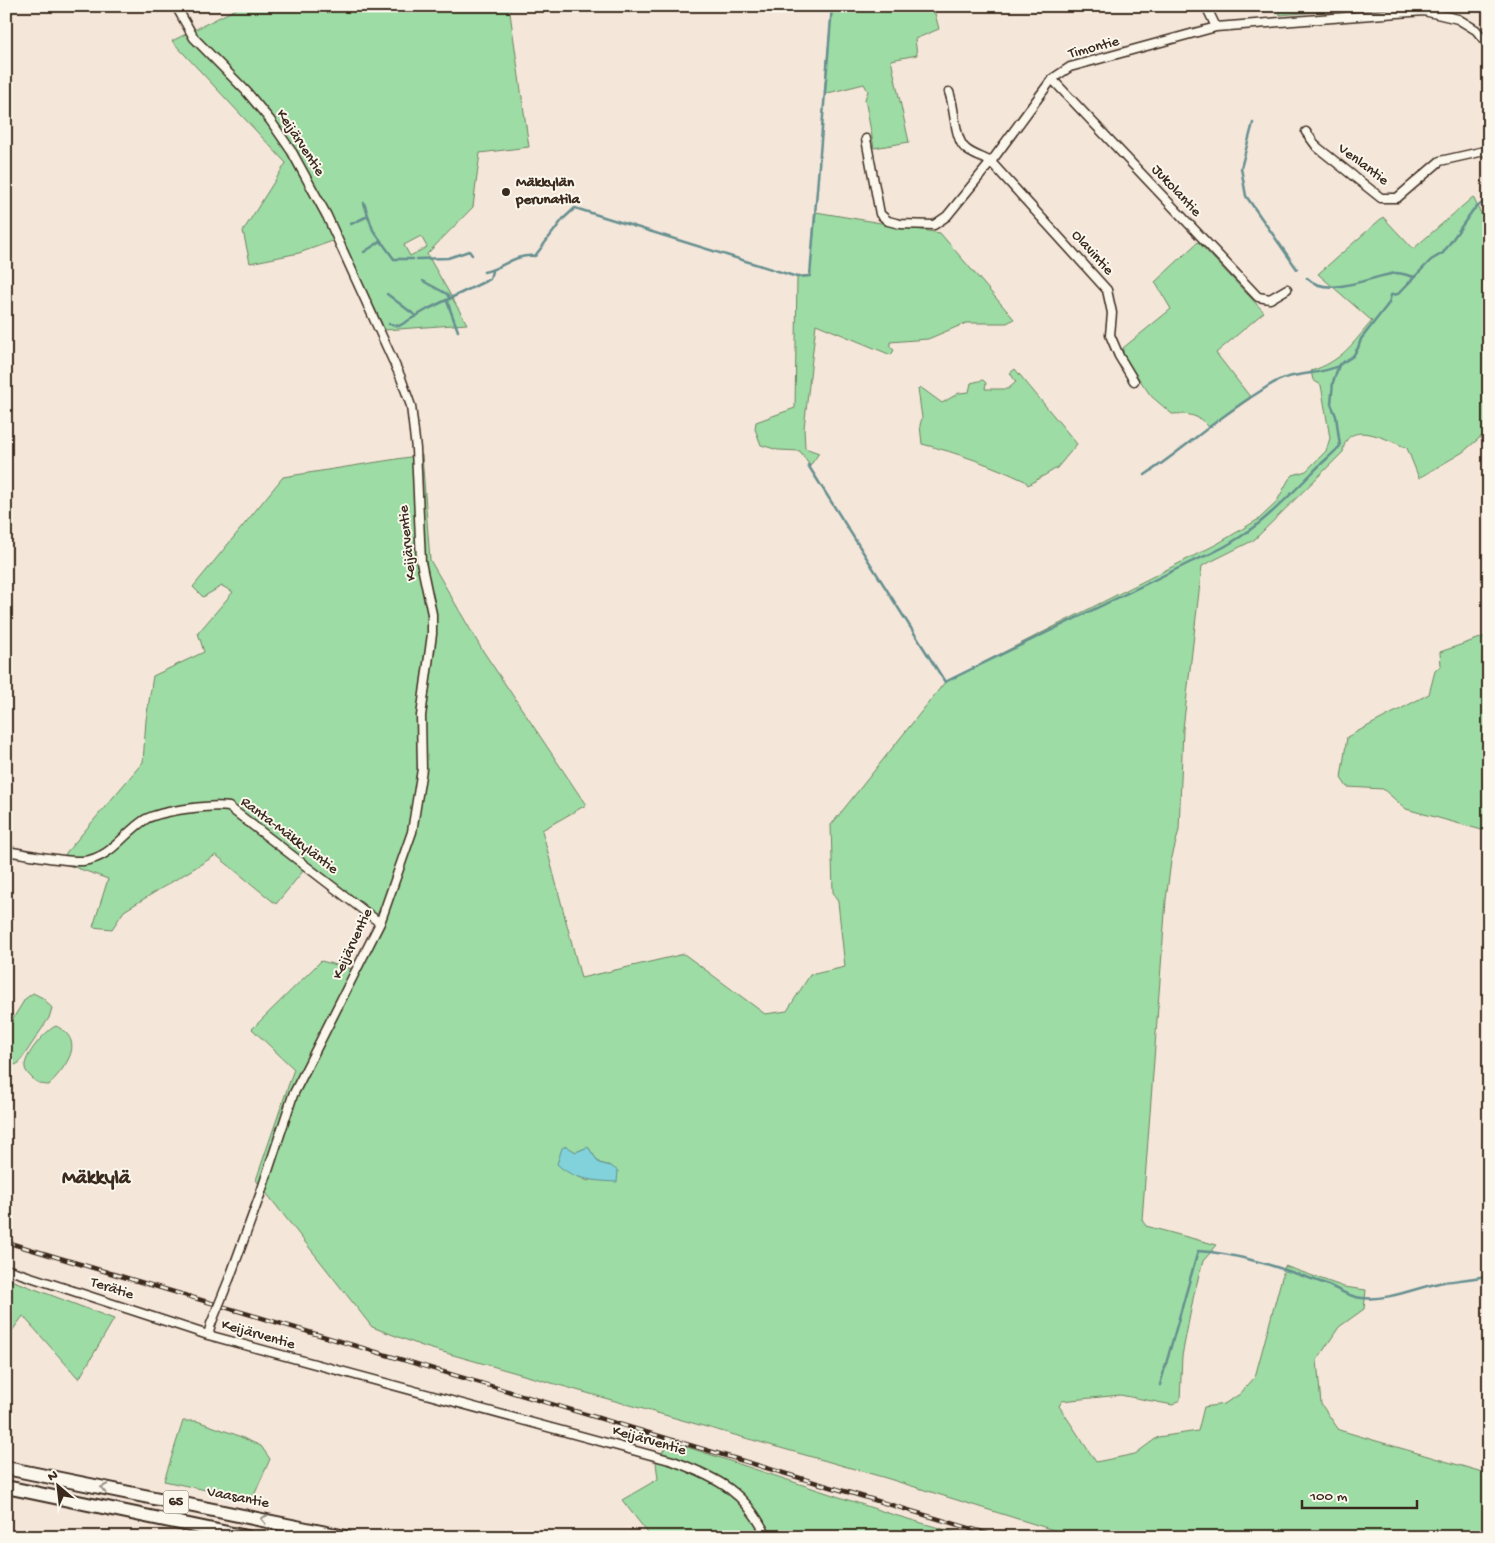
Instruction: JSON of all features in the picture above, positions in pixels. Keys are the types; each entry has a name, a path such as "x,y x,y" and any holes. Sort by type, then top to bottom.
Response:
{"highway":[{"name":"Vaasantie","path":"6,1468 346,1537"},
{"name":"65","path":"6,1487 247,1537"}],"street":[{"name":"Keijärventie","path":"176,6 194,38 246,91 270,120 292,152 327,216 401,378 411,406 416,449 421,562 432,614 432,634 421,716 422,769 412,832 380,923 293,1095 260,1194 208,1335 673,1461 712,1477 733,1490 756,1514 767,1537"},
{"path":"1206,6 1216,27"},
{"name":"Timontie","path":"866,139 880,214 888,221 934,225 947,216 991,162 1052,79 1070,67 1216,27 1424,8 1458,19 1476,30 1489,46"},
{"name":"Jukolantie","path":"1052,79 1258,298 1270,299 1287,289"},
{"path":"949,92 953,101 958,137 965,149 991,162"},
{"name":"Venlantie","path":"1306,132 1318,147 1381,198 1397,198 1440,161 1489,150"},
{"name":"Olavintie","path":"991,162 1107,290 1112,313 1110,335 1118,356 1134,381"},
{"name":"Ranta-Mäkkyläntie","path":"6,851 83,860 103,855 114,848 147,819 194,807 216,805 229,807 380,923"},
{"name":"Terätie","path":"6,1269 208,1335"}],"green space":[{"path":"242,6 509,6 529,147 480,153 473,207 427,254 467,324 385,330 341,238 299,253 250,263 243,231 286,163 172,41","holes":["421,236 427,247 410,256 404,245"]},
{"path":"832,6 933,6 939,29 915,39 917,55 891,60 909,142 874,148 865,99 868,91 864,84 824,94"},
{"path":"1278,6 1356,6 1357,8 1280,15"},
{"path":"1473,197 1489,230 1489,430 1463,452 1419,478 1407,448 1369,434 1360,433 1352,435 1346,441 1343,452 1254,540 1202,566 1183,729 1179,830 1171,861 1166,900 1142,1220 1146,1226 1217,1245 1203,1261 1194,1294 1182,1356 1180,1400 1173,1405 1120,1395 1062,1401 1059,1406 1096,1462 1135,1454 1158,1437 1198,1431 1204,1407 1224,1404 1240,1394 1255,1377 1285,1266 1344,1287 1366,1290 1364,1309 1339,1327 1317,1360 1321,1404 1339,1430 1489,1474 1489,1537 1076,1537 886,1478 425,1347 372,1327 256,1180 294,1069 252,1029 321,961 360,971 384,923 309,864 276,904 216,855 124,911 112,929 93,927 108,879 63,863 66,853 143,762 146,720 153,676 204,652 198,633 233,592 222,586 203,597 193,587 283,477 422,455 430,560 481,648 586,805 542,830 581,978 684,954 765,1014 787,1011 810,975 845,967 838,902 833,892 831,825 945,682 1217,544 1259,519 1276,503 1289,479 1293,475 1306,471 1326,451 1330,438 1321,385 1313,380 1311,371 1339,357 1372,321 1318,274 1383,217 1413,249","holes":["566,1147 576,1152 588,1147 599,1163 611,1166 588,1181 577,1176"]},
{"path":"816,212 940,233 1014,319 1007,323 966,323 928,339 890,342 890,347 894,350 891,355 816,324 804,428 805,448 819,453 810,466 800,451 778,450 761,445 755,429 756,422 795,408 797,277 810,275"},
{"path":"1198,242 1264,312 1216,353 1251,398 1209,427 1201,420 1192,416 1172,414 1151,396 1123,356 1123,348 1171,309 1155,282"},
{"path":"1015,369 1077,444 1057,468 1028,485 1025,481 987,465 922,444 920,425 922,418 918,389 920,387 942,403 959,393 969,392 971,383 983,380 986,383 985,389 1008,389 1016,382 1010,373"},
{"path":"1489,635 1489,832 1406,809 1383,789 1347,787 1341,778 1347,737 1429,694 1435,671 1441,666 1440,652"},
{"path":"33,993 43,998 52,1008 49,1018 19,1063 15,1065 6,1059 6,1030 25,999"},
{"path":"56,1026 66,1032 71,1040 72,1047 70,1055 61,1071 49,1085 44,1085 29,1075 25,1068 25,1063 36,1044"},
{"path":"11,1280 114,1319 79,1379 23,1316 9,1335 6,1335 6,1294"},
{"path":"183,1421 197,1421 261,1446 270,1459 252,1500 164,1481"},
{"path":"669,1441 891,1514 970,1537 651,1537 622,1500 658,1479 656,1463"}],"water":[{"path":"566,1146 576,1152 588,1147 599,1163 611,1166 618,1171 617,1182 585,1179 563,1169 557,1164 562,1148"}],"waterway":[{"path":"484,272 514,259 535,256 563,219 575,208 797,277 810,276 832,6"},
{"path":"1253,123 1241,168 1246,196 1297,269"},
{"path":"808,465 945,682 1211,554 1243,535 1286,500 1340,446 1336,416 1331,404 1333,382 1339,365 1353,356 1361,339 1389,303 1391,295 1398,294 1431,260 1443,253 1473,210 1489,198"},
{"path":"364,203 373,230 394,259 413,259"},
{"path":"351,224 368,216"},
{"path":"364,252 381,241"},
{"path":"417,259 448,258 469,251 472,255"},
{"path":"389,324 399,326 428,309 490,279 492,271"},
{"path":"1307,278 1316,284 1338,286 1396,273 1415,277"},
{"path":"423,281 447,294 450,299"},
{"path":"387,294 416,316"},
{"path":"447,301 458,331"},
{"path":"1145,475 1242,403 1279,380 1324,371 1338,366"},
{"path":"1160,1385 1198,1251 1214,1252 1263,1263 1362,1298 1382,1297 1434,1284 1489,1275"}],"railway":[{"path":"6,1242 999,1537"}],"place":[{"name":"Mäkkylän perunatila","path":"506,192"}],"district":[{"name":"Mäkkylä","path":"96,1179"}]}
